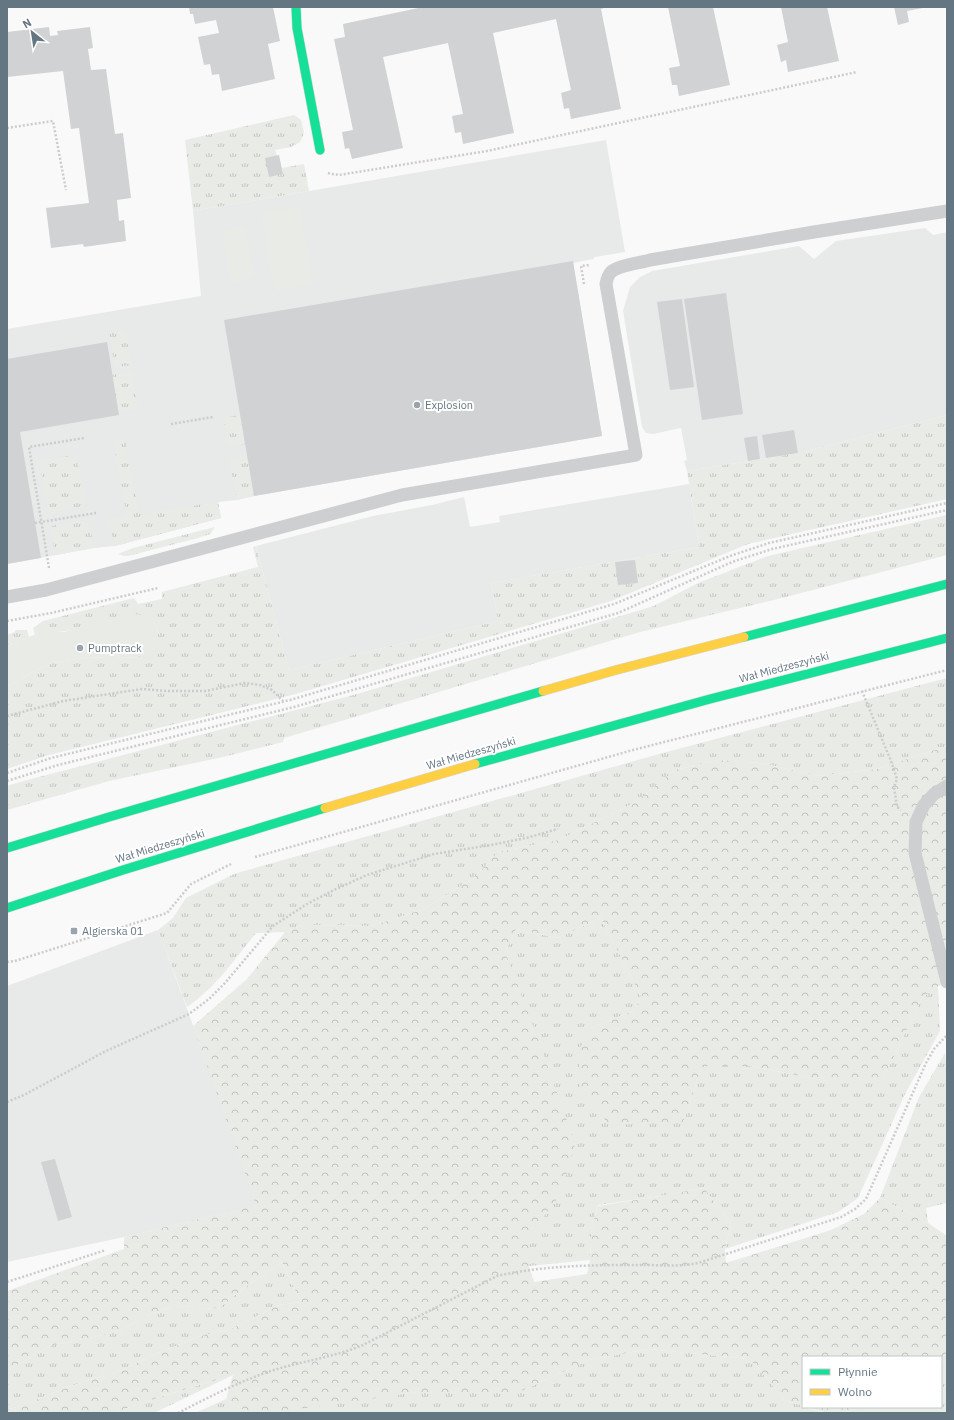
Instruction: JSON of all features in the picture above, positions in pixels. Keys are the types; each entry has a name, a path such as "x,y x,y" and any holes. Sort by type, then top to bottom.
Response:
{"main road":[{"path":"296,7 297,28 320,150"},
{"path":"7,848 609,672 947,584"},
{"name":"Wał Miedzeszyński","path":"7,908 190,849 451,771 768,684 947,638"}],"lane":[{"path":"7,597 46,590 402,495 636,455 606,284 607,278 611,272 629,265 650,260 947,211"},
{"path":"947,786 934,794 924,805 921,811 916,822 915,853 947,982"}],"path":[{"path":"320,150 324,170 331,174 339,175 487,151 857,72"},
{"path":"7,128 53,121 66,190"},
{"path":"585,288 581,266 590,265"},
{"path":"171,424 213,417"},
{"path":"50,575 29,447 84,438"},
{"path":"7,773 51,758 283,701 614,604 730,556 770,543 947,503"},
{"path":"7,782 58,765 294,707 618,613 732,562 772,549 947,510"},
{"path":"35,524 96,513"},
{"path":"7,621 51,613 158,588"},
{"path":"255,857 634,750 947,670"},
{"path":"7,716 63,701 142,689 166,691 205,691 245,683 260,685 272,690 283,701"},
{"path":"862,691 897,779 894,787 897,807"},
{"path":"7,1102 24,1095 106,1051 189,1014 209,999 225,983 273,926 307,904 334,890 367,876 434,854 526,838 558,829"},
{"path":"7,962 15,961 167,913 191,884 232,864"},
{"path":"178,1413 225,1388 274,1370 345,1353 497,1276 518,1271 555,1267 645,1265 684,1266 698,1263 841,1217 855,1209 866,1199 926,1063 934,1049 947,1035"},
{"path":"7,1282 106,1250"}],"shaded area":[{"path":"606,140 625,252 595,257 593,259 573,263 602,436 237,500 218,502 221,518 115,546 94,548 7,564 7,329 201,296 193,211"},
{"path":"925,228 933,235 947,232 947,415 798,453 687,471 684,461 687,460 681,428 653,434 646,433 642,427 623,311 630,287 640,277 652,271 799,246 814,259 836,241"},
{"path":"689,484 699,547 491,583 498,621 289,670 256,546 373,516 432,505 464,497 470,527 500,522 499,516"},
{"path":"158,930 257,1205 124,1237 7,1262 7,986"}],"green space":[{"path":"294,115 301,120 304,133 300,142 291,147 275,150 283,174 282,168 304,164 309,191 193,211 185,140"},
{"path":"300,206 313,284 274,291 261,213"},
{"path":"245,226 254,279 231,283 222,230"},
{"path":"125,330 132,365 115,367 109,333"},
{"path":"132,372 138,409 118,412 112,375"},
{"path":"240,415 245,444 228,447 223,418"},
{"path":"947,415 947,499 748,544 611,601 292,695 49,755 7,769 7,686 42,667 54,663 83,658 132,657 143,655 149,652 158,633 158,630 153,622 87,628 35,635 33,628 43,621 134,598 138,604 162,599 162,592 258,567 253,547 256,546 289,670 498,621 491,583 699,547 687,471 798,453"},
{"path":"125,439 139,514 218,502 221,518 115,546 108,520 127,516 113,441"},
{"path":"69,456 77,462 85,500 79,507 49,514 39,460"},
{"path":"247,456 254,496 237,500 229,459"},
{"path":"947,515 947,555 778,599 640,632 284,738 283,742 223,757 109,781 7,810 7,786 357,694 654,606 698,583 768,556"},
{"path":"82,521 89,523 94,548 55,555 51,526"},
{"path":"215,527 210,534 198,538 128,556 118,554 133,548"},
{"name":"Pumptrack","path":"135,614 148,617 157,627 157,642 148,653 128,658 105,657 68,660 54,663 42,667 7,686 7,646 41,632 64,632"},
{"path":"15,630 27,630 29,637 7,646 7,635 15,632"},
{"path":"947,678 947,746 877,769 819,776 761,763 717,760 675,770 636,802 559,840 498,852 474,878 424,909 372,926 303,925 285,932 256,933 216,982 187,1007 158,930 173,918 186,898 234,874 659,754"},
{"path":"947,746 947,985 938,986 922,998 884,1077 870,1082 826,1081 750,1066 702,1066 683,1122 609,1125 580,1087 579,1050 591,1028 635,1010 641,996 601,918 557,938 516,929 505,952 533,1025 575,1144 561,1194 530,1234 529,1266 534,1282 587,1274 590,1260 592,1226 598,1206 704,1188 731,1224 725,1249 726,1263 831,1230 864,1214 880,1198 928,1223 947,1236 947,1364 942,1367 942,1356 802,1356 802,1406 785,1400 750,1359 648,1349 589,1360 519,1392 417,1392 317,1407 249,1413 226,1399 233,1375 113,1413 7,1413 7,1409 14,1408 82,1382 121,1370 201,1336 231,1329 279,1305 301,1302 282,1262 252,1282 219,1308 204,1309 185,1306 164,1309 143,1317 127,1327 109,1334 53,1345 7,1369 7,1291 124,1249 124,1237 256,1205 193,1026 247,979 285,932 303,925 372,926 424,909 474,878 498,852 559,840 636,802 675,770 717,760 761,763 819,776 877,769"},
{"path":"601,918 641,996 635,1010 591,1028 683,1122 702,1066 750,1066 826,1081 884,1077 922,998 938,986 940,1031 905,1094 858,1198 838,1212 725,1249 731,1224 704,1188 598,1205 592,1226 590,1260 529,1266 529,1234 561,1194 505,952 516,929 557,938"},
{"path":"945,1053 947,1077 947,1203 926,1208 928,1223 880,1198 919,1097"},
{"path":"282,1262 301,1302 279,1305 231,1329 201,1336 121,1370 82,1382 14,1408 7,1409 7,1369 53,1345 109,1334 127,1327 143,1317 164,1309 185,1306 204,1309 219,1308 252,1282"},
{"path":"648,1349 750,1359 785,1400 802,1406 802,1408 825,1413 249,1413 417,1392 519,1392 589,1360"},
{"path":"947,1364 947,1413 843,1413 859,1408 942,1408 942,1367"},
{"path":"233,1375 154,1413 113,1413 163,1396"},
{"path":"226,1399 249,1413 195,1413"},
{"path":"810,1408 859,1408 840,1413 822,1412"}],"building":[{"path":"189,7 273,7 280,41 268,44 275,79 222,91 219,74 212,75 210,64 204,65 198,37 219,33 216,20 195,24 193,14 190,14"},
{"path":"423,7 607,7 601,9 621,109 571,119 569,108 564,109 561,93 571,90 556,19 493,33 514,133 463,144 461,132 455,133 452,116 463,114 448,43 383,57 403,148 352,159 349,148 345,149 342,132 353,130 334,39 345,37 343,24"},
{"path":"668,7 713,7 730,85 679,96 677,85 672,85 669,68 680,66"},
{"path":"781,7 827,7 839,61 788,72 786,60 781,62 777,45 788,42"},
{"path":"894,7 923,8 907,11 909,22 898,25"},
{"path":"49,27 50,36 58,35 57,31 90,27 93,48 88,49 91,70 106,69 115,134 123,133 131,198 117,200 119,221 124,220 126,241 84,247 83,244 51,248 46,208 89,203 79,128 71,129 63,71 7,77 7,32"},
{"path":"279,155 283,174 269,177 265,158"},
{"path":"573,261 602,436 254,496 224,320"},
{"path":"726,293 743,414 702,420 684,299"},
{"path":"682,299 694,387 670,390 657,302"},
{"path":"107,342 119,415 20,432 41,558 7,564 7,359"},
{"path":"794,430 798,453 766,458 762,435"},
{"path":"757,436 760,459 748,461 744,438"},
{"path":"635,560 638,583 618,585 615,562"},
{"path":"55,1159 72,1217 58,1221 41,1162"}],"traffic: fast":[{"path":"296,7 297,28 320,150"},
{"path":"744,637 947,584"},
{"path":"475,764 710,699 947,638"},
{"path":"7,848 543,691"},
{"path":"7,908 123,870 325,808"}],"traffic: slow":[{"path":"543,691 616,670 744,637"},
{"path":"325,808 475,764"}],"place":[{"name":"Explosion","path":"417,405"},
{"name":"Pumptrack","path":"80,648"},
{"name":"Algierska 01","path":"74,931"}]}
